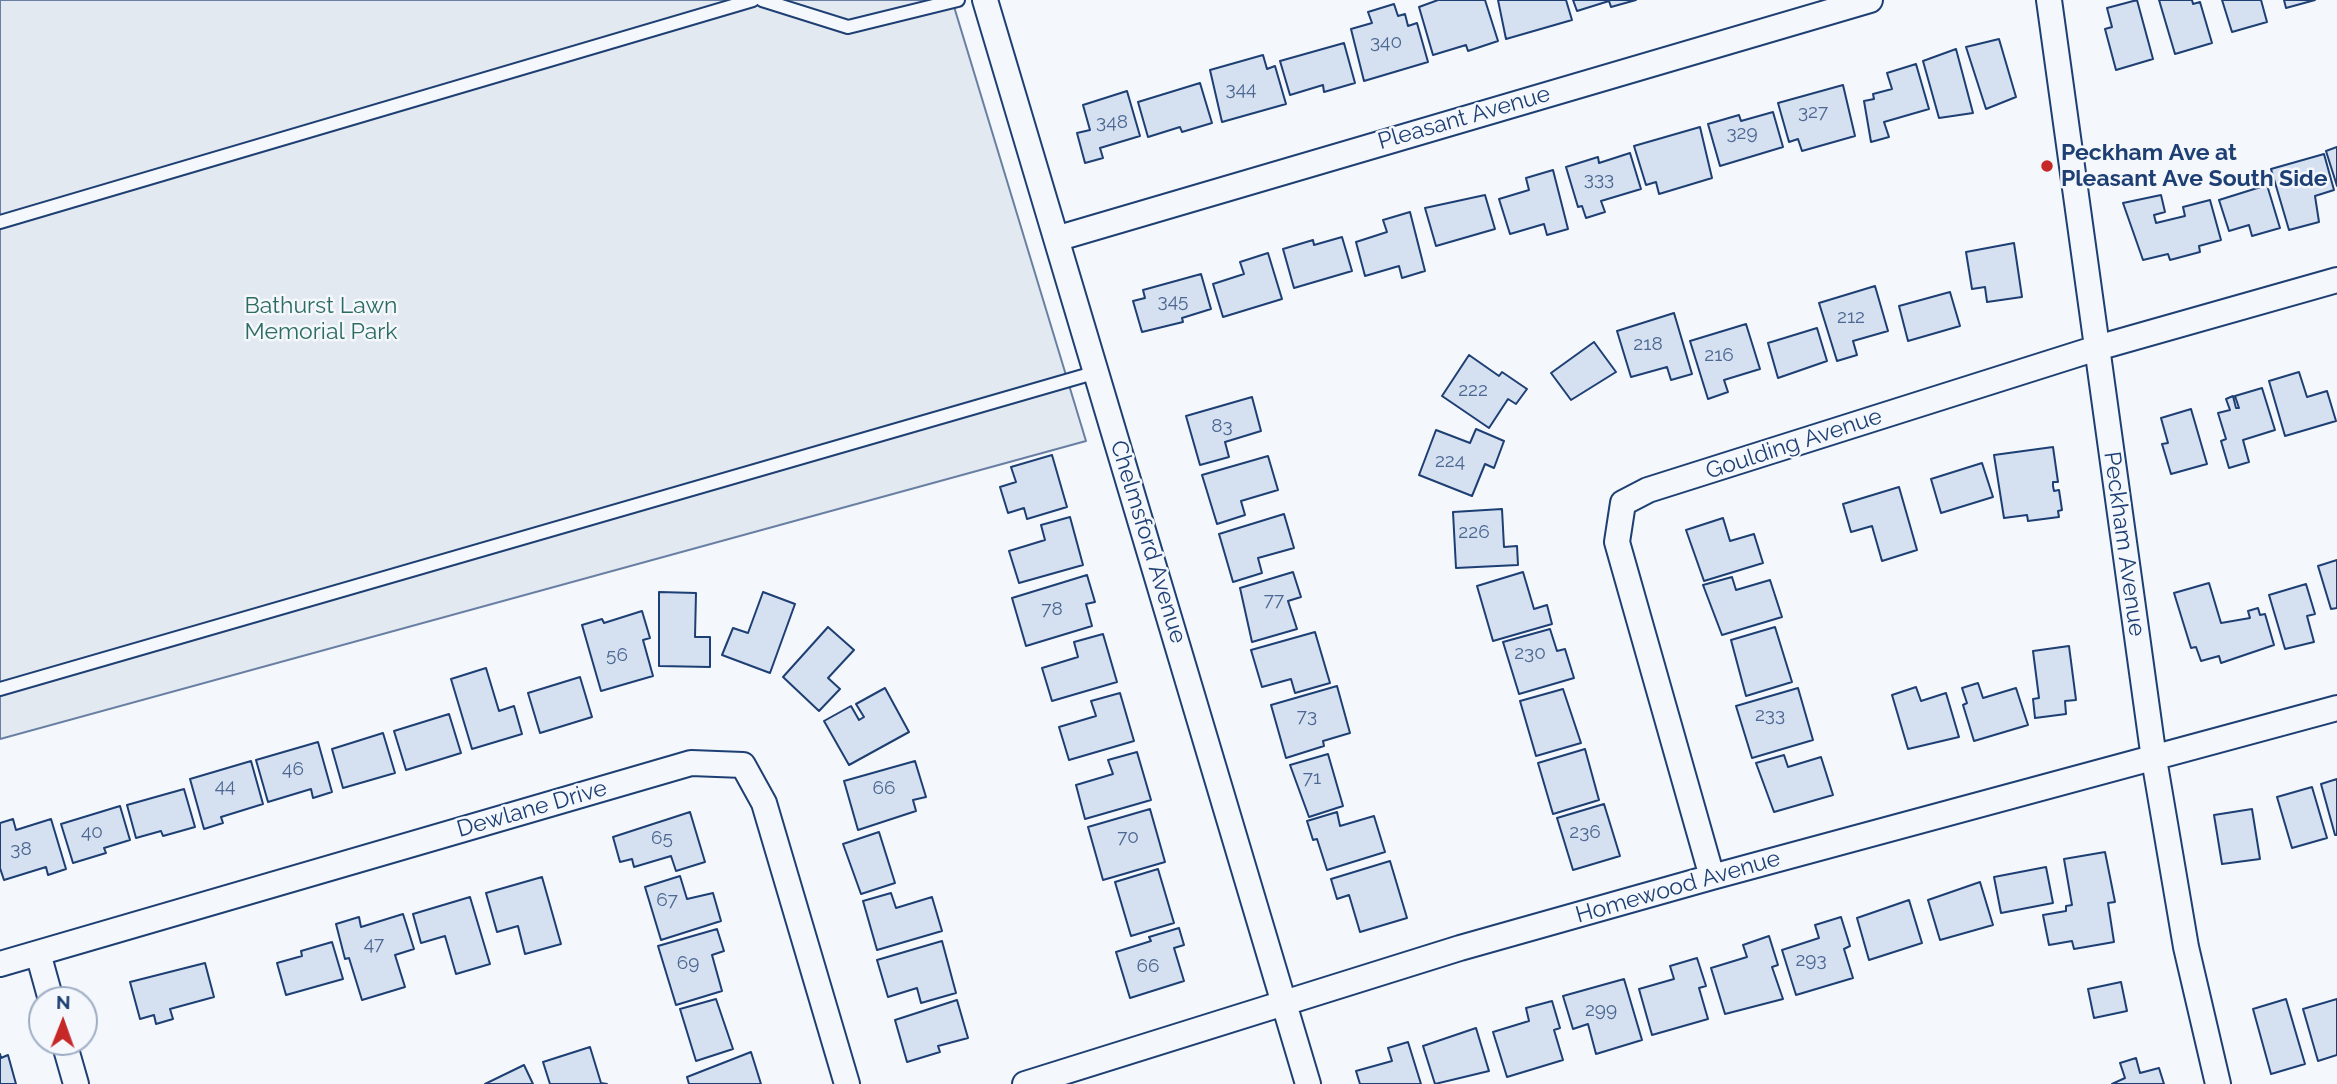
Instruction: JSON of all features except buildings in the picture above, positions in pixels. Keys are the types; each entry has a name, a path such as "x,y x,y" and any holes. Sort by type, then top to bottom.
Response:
{"street":[{"name":"Chelmsford Avenue","path":"985,0 1059,238 1308,1084"},
{"name":"Pleasant Avenue","path":"1059,238 1870,0"},
{"name":"Peckham Avenue","path":"2049,0 2154,759 2186,947 2218,1084"},
{"name":"Goulding Avenue","path":"1712,877 1617,542 1623,503 1648,490 2097,348 2337,280"},
{"name":"Homewood Avenue","path":"1025,1084 1460,948 2337,708"},
{"name":"Dewlane Drive","path":"0,964 691,763 743,765 764,803 847,1084"},
{"path":"38,953 47,986"},
{"path":"68,1056 76,1084"}],"lane":[{"path":"0,222 753,0"},
{"path":"762,0 848,27 958,0"},
{"path":"0,690 1097,372"}],"green space":[{"name":"Bathurst Lawn Memorial Park","path":"0,0 952,0 1086,441 0,739"}],"place":[{"name":"Peckham Ave at Pleasant Ave South Side","path":"2047,166"}]}
